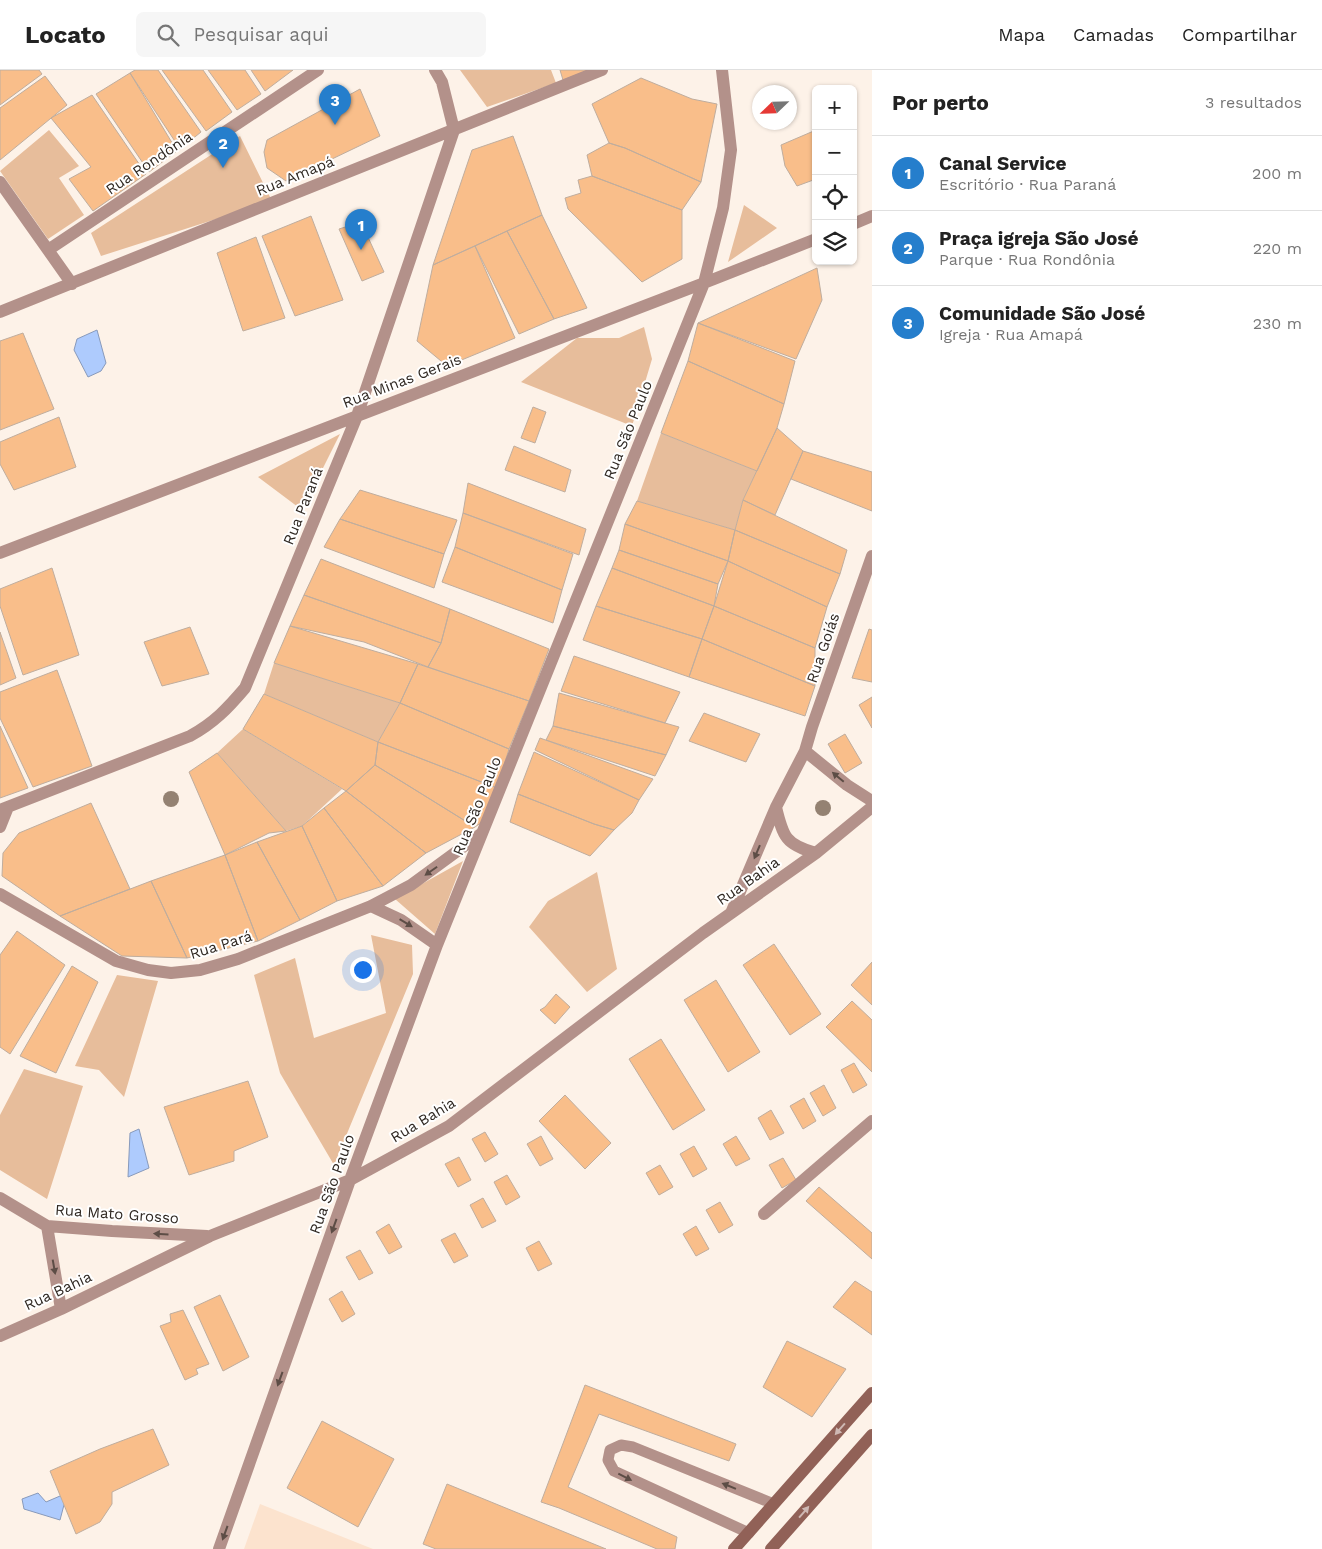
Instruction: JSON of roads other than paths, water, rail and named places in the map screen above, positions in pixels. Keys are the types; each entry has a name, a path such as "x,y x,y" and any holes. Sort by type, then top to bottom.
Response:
{"main road":[{"path":"734,1549 872,1393"},
{"path":"771,1549 872,1435"}],"street":[{"name":"Rua Rondônia","path":"48,250 318,70"},
{"path":"435,70 442,82 454,130"},
{"name":"Rua Amapá","path":"0,312 602,70"},
{"name":"Rua São Paulo","path":"220,1549 350,1180 437,945 704,283 723,208 731,150 722,70"},
{"name":"Rua Paraná","path":"4,809 190,736 208,727 246,688 357,416 454,130"},
{"path":"0,182 72,284"},
{"path":"857,222 872,216"},
{"name":"Rua Minas Gerais","path":"0,553 812,241"},
{"name":"Rua Goiás","path":"776,807 806,751 812,727 872,556"},
{"path":"806,751 847,785 872,801"},
{"path":"776,807 782,831 789,841 799,848 816,853"},
{"path":"730,913 776,807"},
{"name":"Rua Bahia","path":"0,1336 61,1309 210,1236 350,1180 449,1126 730,913 816,853 872,807"},
{"path":"0,827 4,809"},
{"name":"Rua Pará","path":"0,894 116,961 148,970 172,973 200,970 238,959 371,906 411,885 484,832"},
{"path":"371,906 401,920 437,945"},
{"path":"764,1214 872,1121"},
{"name":"Rua Mato Grosso","path":"0,1198 47,1226 210,1236"},
{"path":"47,1226 61,1309"}],"lane":[{"path":"749,1533 614,1471 608,1460 610,1450 621,1445 633,1447 774,1504"}],"water":[{"path":"97,330 106,363 101,371 88,377 74,350 77,339"},
{"path":"139,1129 149,1168 128,1177 130,1133"},
{"path":"38,1493 46,1502 60,1496 65,1501 60,1520 24,1509 22,1499"}],"place":[{"name":"Comunidade São José","path":"335,125"},
{"name":"Praça igreja São José","path":"223,168"},
{"name":"Canal Service","path":"361,250"}]}
